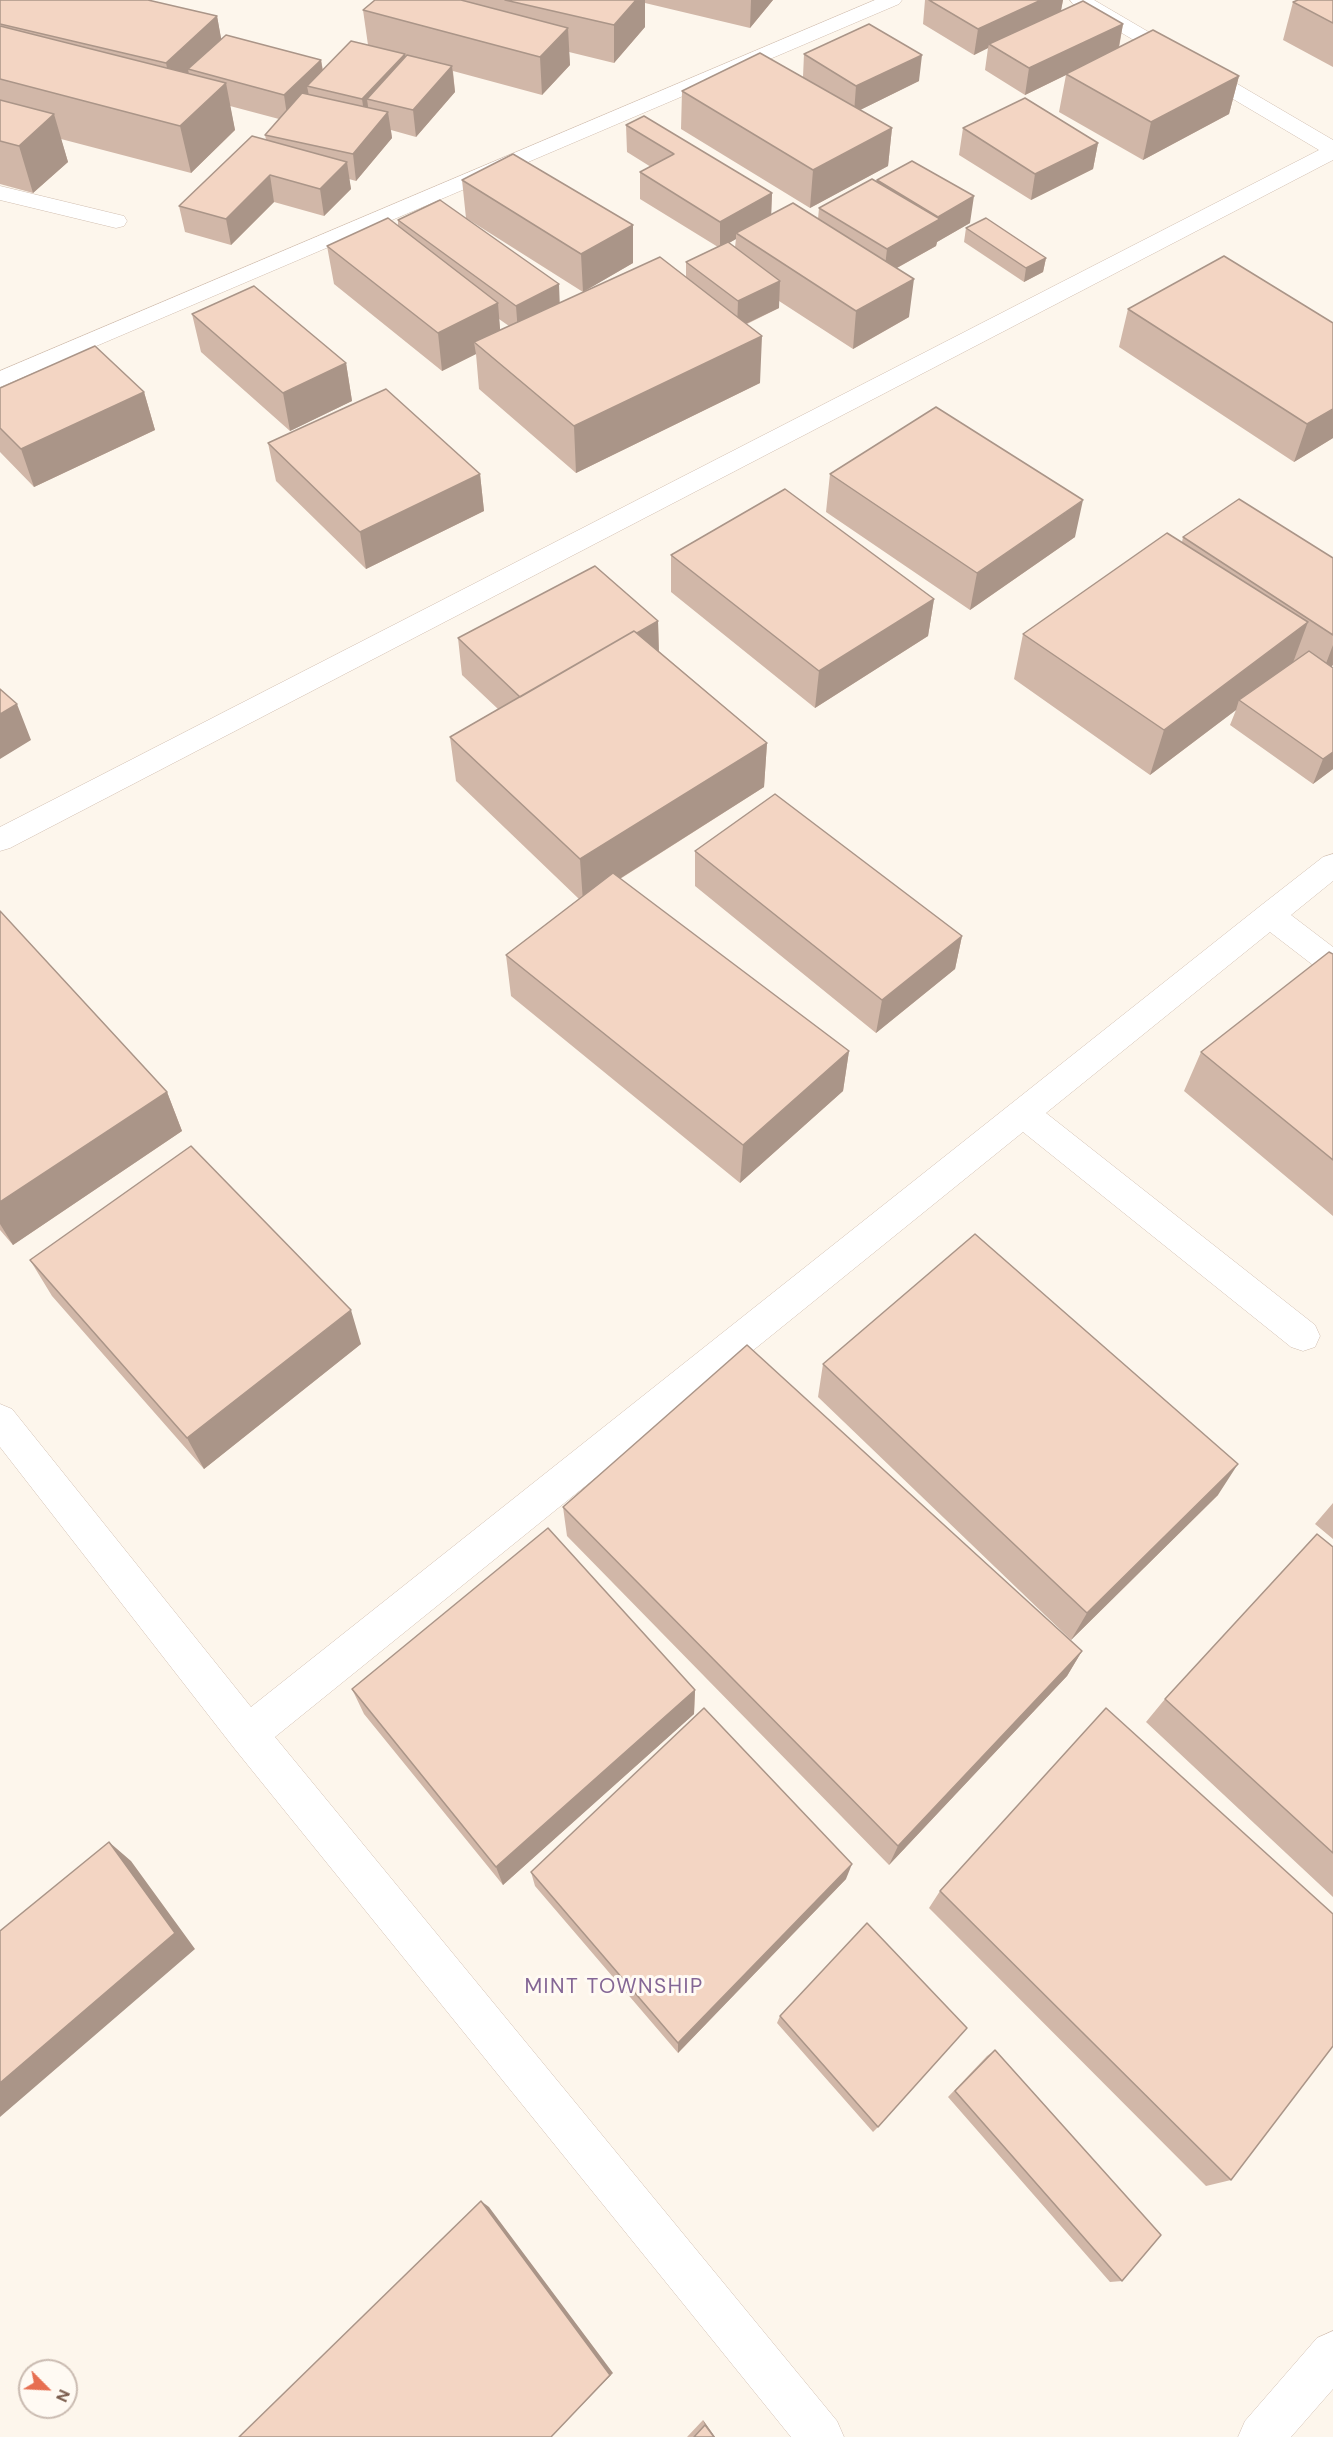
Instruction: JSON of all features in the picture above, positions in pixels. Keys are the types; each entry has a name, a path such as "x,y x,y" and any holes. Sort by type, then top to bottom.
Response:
{"street":[{"path":"0,380 892,0"},
{"path":"1080,0 1333,150"},
{"path":"0,840 1333,150"},
{"path":"0,193 116,221"},
{"path":"248,1734 1333,865"},
{"path":"1270,915 1333,964"},
{"path":"1022,1113 1303,1336"},
{"path":"0,1420 248,1734 821,2437"},
{"path":"1261,2437 1333,2354"}],"building":[{"path":"0,0 148,0 217,16 166,63 0,24"},
{"path":"375,0 461,0 568,28 540,57 363,10"},
{"path":"505,0 636,0 614,25"},
{"path":"929,0 1041,0 978,29"},
{"path":"1333,0 1333,23 1293,2"},
{"path":"1083,1 1123,24 1029,68 989,44"},
{"path":"869,24 922,55 856,86 804,54"},
{"path":"0,26 226,83 180,126 0,79"},
{"path":"1153,30 1239,76 1151,122 1066,74"},
{"path":"226,35 321,60 284,95 188,69"},
{"path":"351,41 405,54 362,99 307,86"},
{"path":"760,53 892,128 813,170 682,91"},
{"path":"407,55 452,66 413,110 367,99"},
{"path":"302,93 388,112 353,154 265,135"},
{"path":"1025,98 1098,143 1035,174 963,128"},
{"path":"0,100 54,114 19,146 0,141"},
{"path":"644,116 772,193 720,222 640,172 674,154 626,125"},
{"path":"252,136 347,162 320,189 270,175 226,219 179,206"},
{"path":"513,154 633,225 581,254 462,180"},
{"path":"912,161 974,196 938,217 877,180"},
{"path":"872,179 940,219 887,249 819,208"},
{"path":"440,200 559,284 516,306 398,220"},
{"path":"793,203 914,279 856,311 736,233"},
{"path":"388,218 498,303 438,333 327,246"},
{"path":"986,218 1046,258 1026,268 966,228"},
{"path":"728,242 780,281 738,301 686,262"},
{"path":"1224,256 1333,323 1333,409 1307,424 1128,309"},
{"path":"660,257 762,336 574,426 474,342"},
{"path":"254,286 346,363 283,393 192,314"},
{"path":"95,346 144,392 21,449 0,428 0,388"},
{"path":"386,389 480,474 360,532 268,443"},
{"path":"936,407 1083,500 977,573 830,474"},
{"path":"785,489 934,599 819,671 671,555"},
{"path":"1239,499 1333,558 1333,635 1183,537"},
{"path":"1167,533 1308,622 1164,730 1023,634"},
{"path":"595,566 658,621 637,633 634,631 520,697 458,638"},
{"path":"634,631 767,743 580,859 450,737"},
{"path":"1309,651 1333,668 1333,752 1323,759 1239,700"},
{"path":"0,689 17,704 0,714"},
{"path":"775,794 962,936 882,1000 695,851"},
{"path":"613,873 849,1051 743,1145 506,955"},
{"path":"0,911 167,1092 0,1202"},
{"path":"1329,952 1333,954 1333,1160 1201,1052"},
{"path":"191,1146 351,1310 187,1438 30,1260"},
{"path":"975,1234 1238,1464 1087,1613 823,1364"},
{"path":"747,1345 1082,1651 898,1846 563,1507"},
{"path":"548,1528 695,1690 496,1867 352,1689"},
{"path":"1317,1534 1333,1547 1333,1853 1165,1699"},
{"path":"704,1708 852,1864 678,2043 531,1872"},
{"path":"1106,1708 1333,1914 1333,2046 1231,2180 940,1891"},
{"path":"109,1842 175,1933 0,2083 0,1931"},
{"path":"867,1923 967,2028 878,2127 780,2016"},
{"path":"995,2050 1161,2235 1122,2281 955,2091"},
{"path":"481,2201 610,2375 551,2437 239,2437"},
{"path":"705,2425 714,2437 694,2437"}],"district":[{"name":"MINT TOWNSHIP","path":"614,1987"}]}
